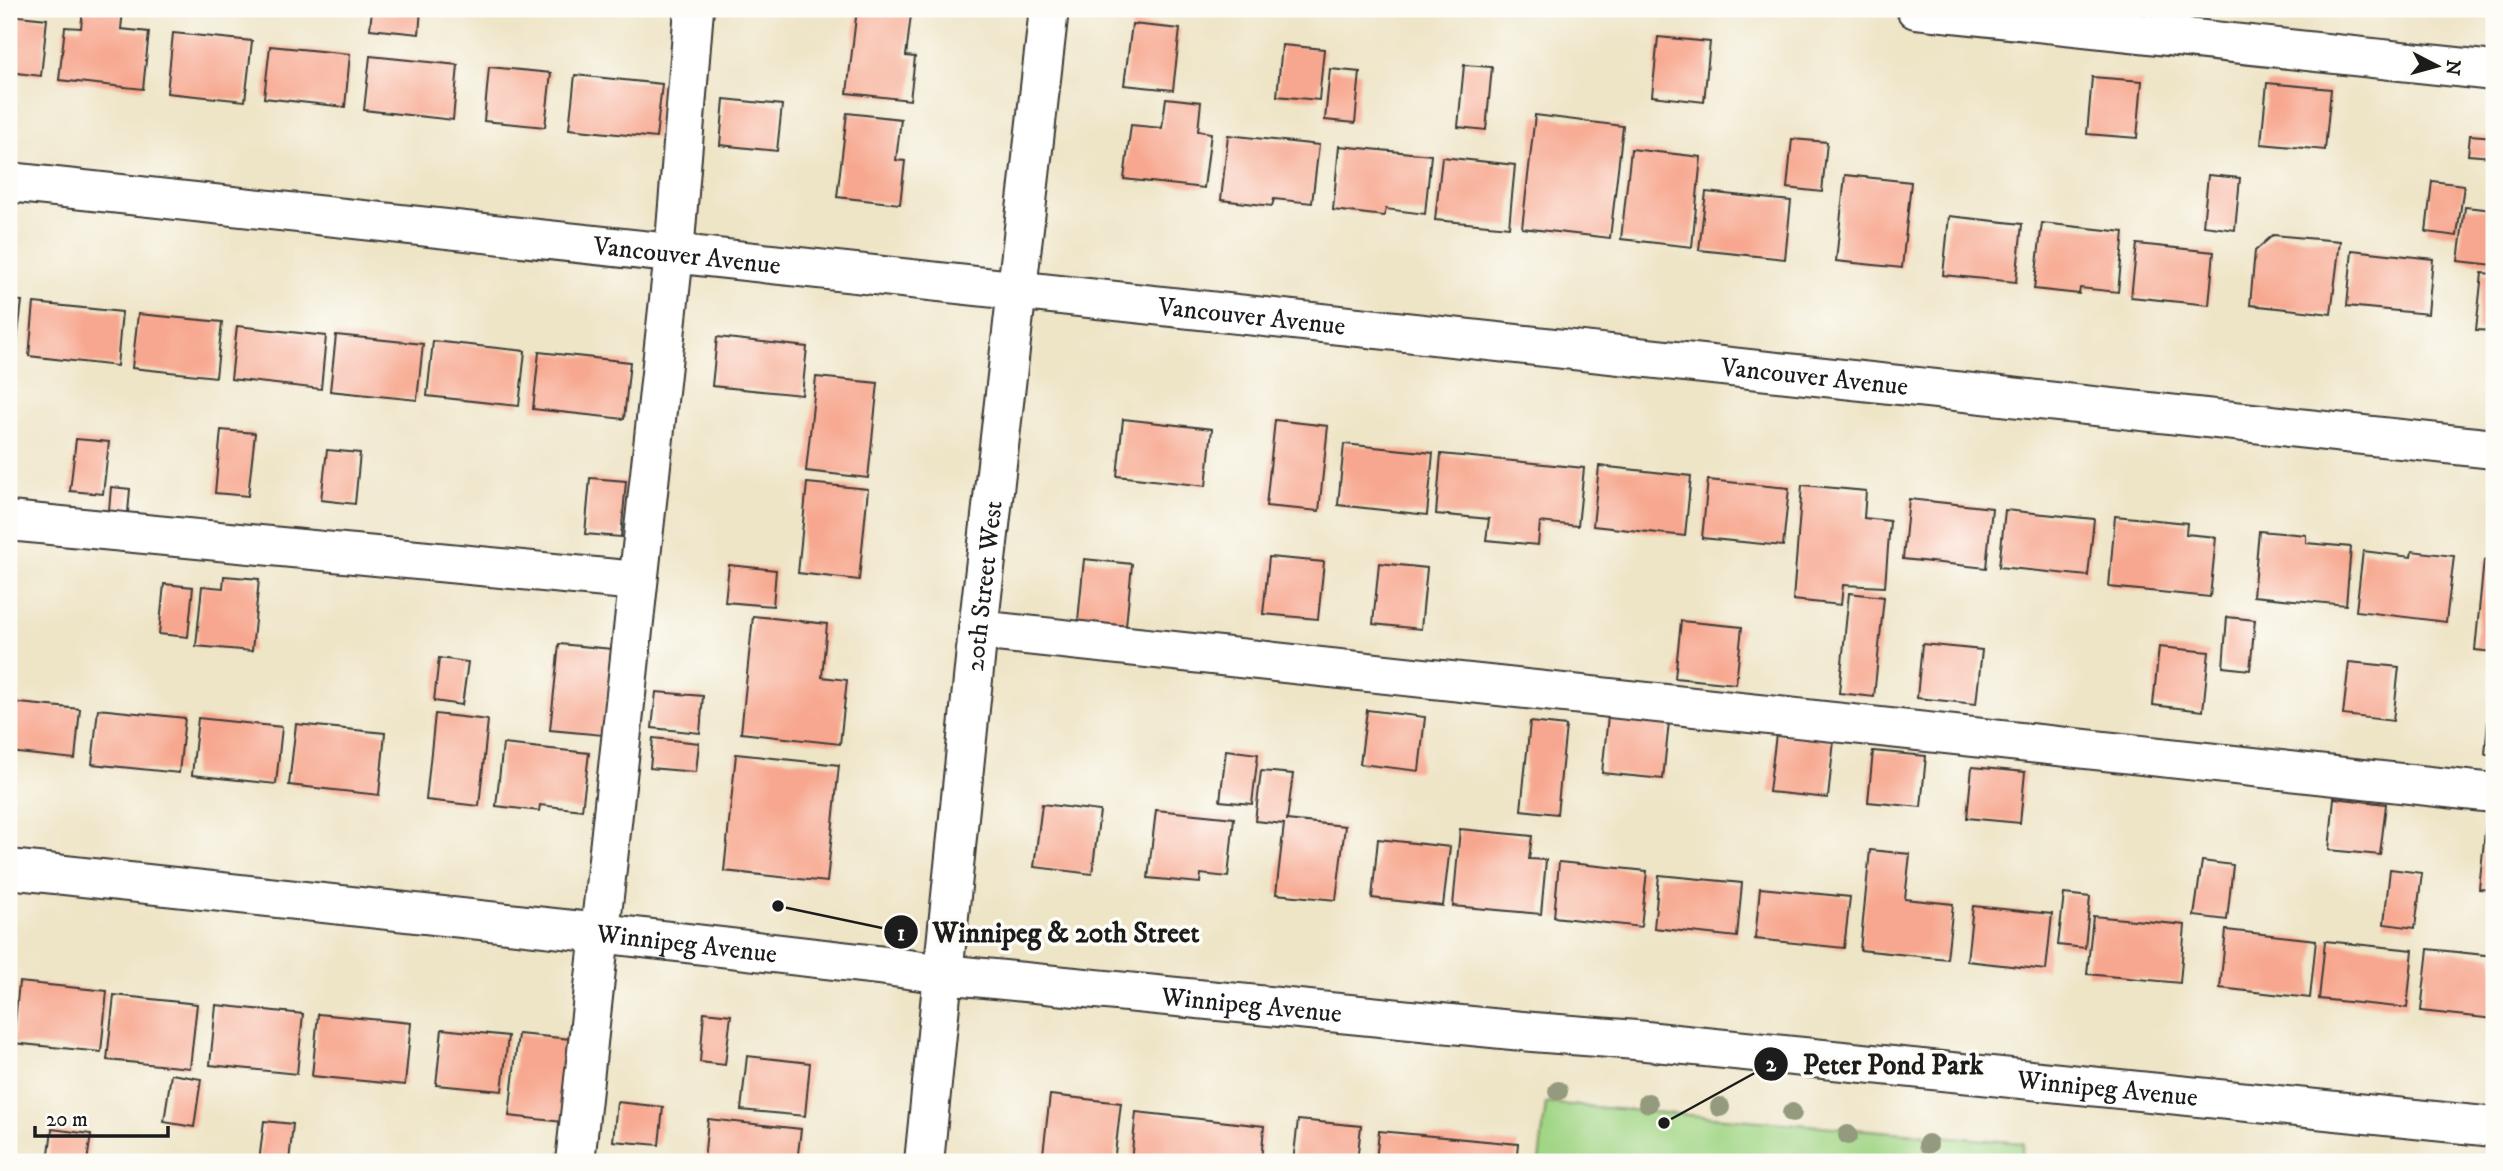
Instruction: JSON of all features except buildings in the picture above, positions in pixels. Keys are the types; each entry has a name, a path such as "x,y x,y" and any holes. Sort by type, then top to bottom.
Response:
{"street":[{"path":"575,1162 674,254 694,9"},
{"name":"20th Street West","path":"924,1162 978,630 1049,9"},
{"path":"1916,9 2494,71"},
{"name":"Vancouver Avenue","path":"9,182 2494,449"},
{"path":"9,521 637,581"},
{"path":"978,630 2494,793"},
{"name":"Winnipeg Avenue","path":"9,869 600,933 943,974 1636,1040 2494,1127"}],"green space":[{"path":"1546,1103 2023,1143 2021,1162 1539,1162"}],"place":[{"name":"Winnipeg & 20th Street","path":"778,906"},
{"name":"Peter Pond Park","path":"1664,1123"}]}
